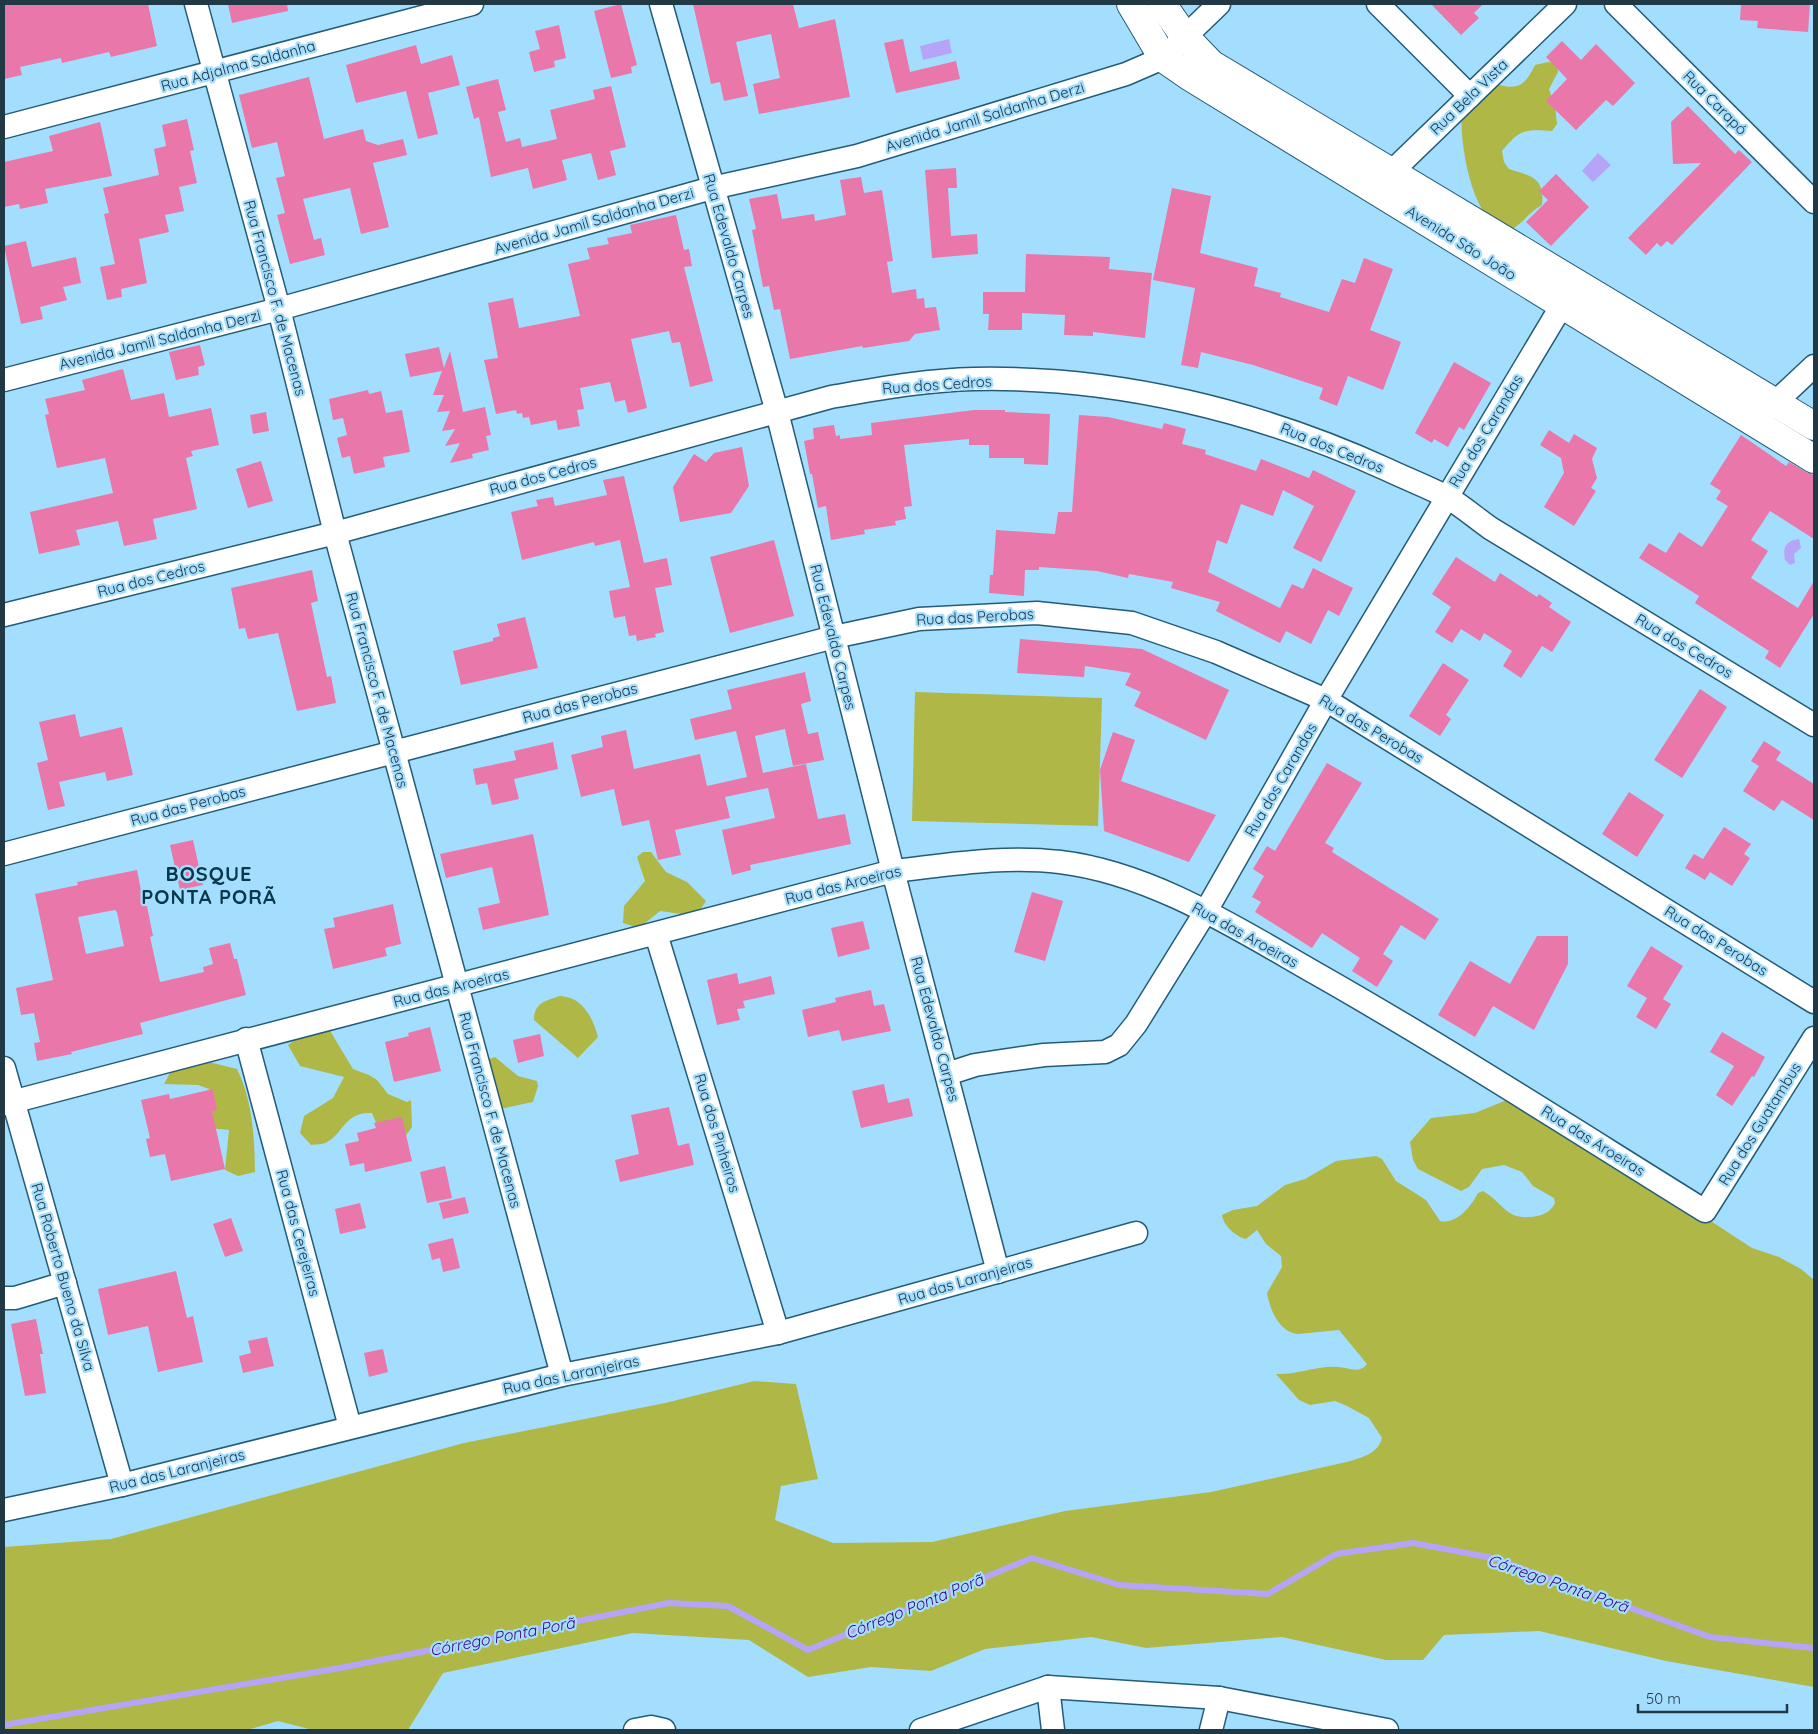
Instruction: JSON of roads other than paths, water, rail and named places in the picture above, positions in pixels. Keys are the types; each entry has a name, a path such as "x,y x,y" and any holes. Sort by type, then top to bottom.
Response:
{"street":[{"name":"Rua Francisco F. de Macenas","path":"196,4 279,309 335,533 562,1375"},
{"name":"Rua Adjalma Saldanha","path":"4,127 215,72 433,9 472,4"},
{"name":"Rua Edevaldo Carpes","path":"661,4 777,412 893,871 998,1272"},
{"name":"Avenida São João","path":"1131,4 1163,58 1382,181 1568,294 1754,422 1814,459"},
{"name":"Avenida São João","path":"1162,4 1185,37 1212,64 1382,181"},
{"name":"Avenida Jamil Saldanha Derzi","path":"4,380 279,309 712,188 857,156 1126,74 1163,58 1219,4"},
{"path":"1378,4 1470,96"},
{"name":"Rua Bela Vista","path":"1382,181 1565,4"},
{"name":"Rua Carapó","path":"1616,4 1814,202"},
{"name":"Avenida São João","path":"1568,294 1776,402 1814,426"},
{"name":"Rua dos Carandas","path":"947,1074 992,1062 1044,1055 1105,1052 1118,1045 1136,1024 1206,911 1326,700 1568,294"},
{"path":"1754,422 1814,366"},
{"name":"Rua dos Cedros","path":"4,616 335,533 831,397 907,385 964,380 1103,386 1208,406 1288,430 1354,454 1447,497 1490,528 1814,725"},
{"name":"Rua das Perobas","path":"4,854 834,637 929,618 1037,613 1132,623 1216,652 1326,700 1814,1002"},
{"name":"Rua das Aroeiras","path":"8,1102 893,871 1009,859 1061,862 1116,873 1206,911 1384,1013 1706,1211"},
{"name":"Rua dos Pinheiros","path":"656,934 778,1333"},
{"name":"Rua dos Guatambus","path":"1706,1211 1814,1038"},
{"name":"Rua das Cerejeiras","path":"246,1039 350,1427"},
{"name":"Rua Roberto Bueno da Silva","path":"4,1068 8,1102 65,1283 122,1485"},
{"name":"Rua das Laranjeiras","path":"4,1510 122,1485 562,1375 778,1333 1136,1233"},
{"path":"4,1298 15,1298 65,1283"},
{"path":"1048,1687 1053,1730"},
{"path":"921,1730 1048,1687 1218,1698 1387,1730"},
{"path":"1210,1730 1218,1698"},
{"path":"635,1730 651,1727 664,1730"}],"waterway":[{"name":"Córrego Ponta Porã","path":"4,1725 340,1668 669,1603 728,1606 808,1650 1032,1558 1119,1585 1268,1594 1336,1554 1413,1543 1493,1558 1710,1637 1814,1648"}],"district":[{"name":"BOSQUE PONTA PORÃ","path":"209,886"}]}
